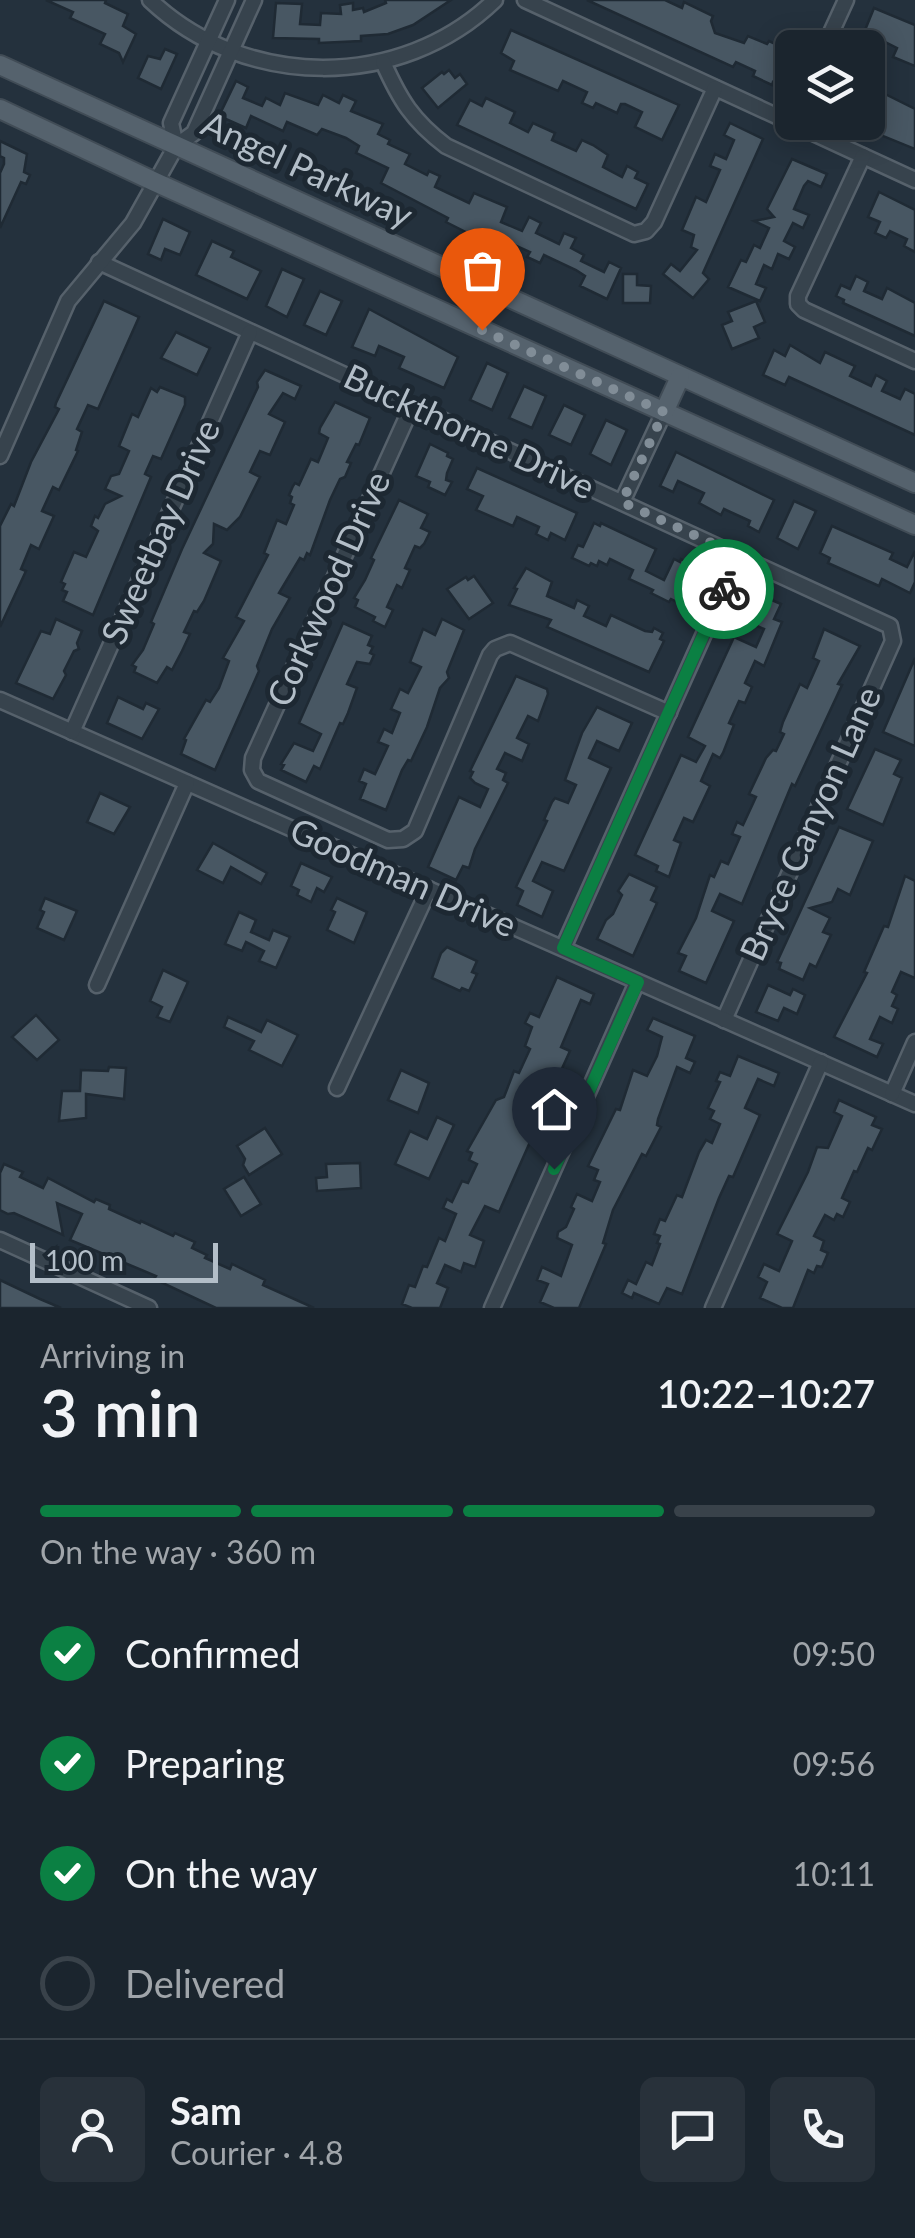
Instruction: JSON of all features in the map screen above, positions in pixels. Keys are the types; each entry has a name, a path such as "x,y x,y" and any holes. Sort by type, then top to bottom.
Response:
{"main road":[{"name":"Angel Parkway","path":"0,65 915,484"},
{"name":"Angel Parkway","path":"0,109 915,526"},
{"path":"664,412 680,377"}],"street":[{"path":"150,0 178,24 208,42 268,63 307,69 352,68 418,50 455,31 495,0"},
{"path":"176,146 171,124 226,0"},
{"path":"0,456 68,301 133,223 176,146 194,133 254,0"},
{"path":"525,0 775,113"},
{"path":"832,30 846,0"},
{"path":"382,62 400,101 420,126 446,146 634,234 646,232 654,222 715,88"},
{"path":"830,140 915,180"},
{"path":"862,156 798,296 798,304 915,362"},
{"name":"Buckthorne Drive","path":"99,262 886,622 891,628"},
{"name":"Sweetbay Drive","path":"72,732 250,332"},
{"name":"Corkwood Drive","path":"412,406 253,758 253,774 263,784 388,840 403,840 415,830 490,656 495,649 510,643 668,713"},
{"path":"622,502 664,412"},
{"path":"563,948 740,556"},
{"name":"Bryce Canyon Lane","path":"724,1020 893,641 891,628"},
{"name":"Goodman Drive","path":"0,700 915,1104"},
{"path":"98,985 187,782"},
{"path":"338,1088 429,890"},
{"path":"492,1308 638,982"},
{"path":"892,1094 915,1042"},
{"path":"713,1308 821,1062"},
{"path":"0,1240 150,1308"}],"building":[{"path":"46,0 106,0 105,3 128,14 123,26 136,34 123,62 119,53 100,44 105,34 70,18 73,12"},
{"path":"385,0 451,0 413,25 388,34 361,36 361,41 319,43 319,39 273,38 276,3 302,4 300,24 320,25 321,13 341,14 340,5 353,3 353,10 363,8 364,12 386,3"},
{"path":"587,0 665,0 682,8 684,2 713,16 715,33 744,43 748,36 775,44 772,85 736,62 733,67"},
{"path":"874,8 915,25 915,66 893,57 897,48 885,42 885,30 865,30"},
{"path":"511,30 679,105 662,140 635,127 642,112 625,104 617,113 596,103 593,108 582,103 587,92 563,81 558,91 510,70 514,61 501,53"},
{"path":"165,49 177,54 161,89 138,78 148,56 160,59"},
{"path":"449,70 455,78 460,74 467,84 438,108 422,88"},
{"path":"236,81 248,87 243,98 262,106 266,98 280,105 285,93 318,105 323,95 339,103 343,95 356,101 351,111 383,124 378,134 390,140 388,144 410,154 405,164 427,175 429,171 440,176 435,187 469,203 474,193 507,207 501,222 522,231 529,217 541,223 536,233 559,244 564,233 576,238 571,248 584,255 581,261 604,272 609,262 621,268 607,299 580,286 585,276 576,270 544,255 540,263 527,257 530,252 508,242 502,257 497,248 446,222 448,218 381,183 388,168 356,153 359,146 346,138 322,129 317,135 287,122 283,131 251,116 246,128 219,116"},
{"path":"885,94 915,109 915,149 885,137"},
{"path":"486,98 515,112 510,123 528,132 533,123 555,133 552,140 576,151 582,140 608,155 603,167 622,177 627,166 638,172 635,178 648,184 636,209 457,125 470,100 482,106"},
{"path":"730,123 763,139 703,273 709,279 693,298 663,274 671,264 680,271 697,250 691,247 694,235 682,230 696,197 706,202 720,170 710,166 715,154 726,159 734,140 724,135"},
{"path":"0,141 27,154 24,172 30,175 26,184 21,182 0,228 0,173 4,158 0,156"},
{"path":"792,159 827,174 821,187 808,181 804,186 794,209 809,215 803,228 793,223 784,241 795,247 789,259 778,254 772,269 764,265 756,284 766,288 760,301 728,287 741,260 746,262 754,245 760,248 769,228 754,221 774,217 767,209"},
{"path":"879,192 915,210 915,252 904,246 907,239 890,231 886,238 875,233 880,222 868,217"},
{"path":"163,219 190,232 180,255 165,249 161,260 148,254"},
{"path":"212,241 234,251 231,257 261,271 247,299 196,275"},
{"path":"282,269 304,279 287,317 266,306"},
{"path":"623,274 637,274 637,285 651,286 650,303 623,303"},
{"path":"856,276 868,282 864,291 882,299 887,288 915,303 915,336 843,303 836,296 841,285 850,289"},
{"path":"320,291 342,301 326,335 304,325"},
{"path":"104,301 139,317 98,409 88,405 77,429 82,432 78,451 59,490 53,487 42,511 54,516 39,549 31,545 21,569 26,571 0,627 0,526 11,504 14,506 31,462 59,409 56,403"},
{"path":"756,301 765,322 754,327 759,338 732,349 722,325 732,321 728,312"},
{"path":"369,309 458,357 444,388 399,368 404,357 379,346 375,356 352,347"},
{"path":"176,332 210,348 197,375 161,358"},
{"path":"790,345 820,363 825,352 855,366 850,376 871,386 876,375 887,381 882,391 900,399 905,389 915,394 915,435 789,377 785,385 763,375 774,350 785,356"},
{"path":"487,363 508,373 492,410 470,400"},
{"path":"265,370 301,386 295,399 283,393 269,414 285,422 270,455 260,451 250,472 260,477 240,517 227,530 214,524 213,544 204,553 221,561 204,601 184,632 190,634 182,651 172,670 167,667 157,683 134,672 136,667 132,665 143,650 182,549"},
{"path":"524,386 546,396 532,428 509,418"},
{"path":"160,387 185,397 185,405 161,459 153,456 145,474 151,477 93,615 63,601 67,592 62,590 65,584 61,582 74,552 86,557 98,531 91,526 95,516 98,518 105,504 121,496 105,489 111,476 119,474 129,451 119,446 132,414 138,417 151,388 157,392"},
{"path":"335,402 370,418 347,462 351,463 345,477 340,479 330,500 310,555 307,553 304,560 300,558 279,593 290,598 272,629 257,666 259,671 215,770 181,754 184,739 206,700 210,702 219,688 229,661 223,658 244,621 236,617 268,555 264,553 277,520 286,524 294,505 289,495 293,486 299,485 311,459 318,462 328,438 319,433 320,428"},
{"path":"564,405 585,415 571,445 549,435"},
{"path":"606,420 627,430 611,465 590,454"},
{"path":"430,444 453,459 446,480 452,482 445,495 416,476"},
{"path":"676,452 774,500 759,532 748,526 750,521 724,509 721,515 699,503 704,493 678,481 673,492 660,486"},
{"path":"477,468 577,513 565,540 551,533 548,540 536,534 539,527 517,517 513,526 476,510 483,496 467,489"},
{"path":"399,500 428,514 421,528 430,532 420,548 415,546 405,568 410,570 402,588 397,585 387,607 393,610 385,627 355,607 358,600 354,598"},
{"path":"794,501 816,511 798,549 777,538"},
{"path":"594,523 656,549 646,571 664,580 674,559 702,571 688,601 679,597 677,602 669,602 651,593 653,590 629,579 633,570 610,559 607,565 599,561 597,566 589,566 572,558 578,545 583,547"},
{"path":"832,526 893,553 890,559 907,567 915,551 915,582 910,593 882,579 879,586 828,563 830,558 820,553"},
{"path":"526,568 552,582 547,596 574,608 577,600 589,606 584,616 606,626 611,615 645,631 652,632 654,628 663,633 660,639 664,641 649,672 547,627 551,620 509,605"},
{"path":"474,576 493,603 469,619 447,589"},
{"path":"755,593 781,604 774,619 782,622 764,666 755,661 745,683 752,687 745,703 739,701 729,723 734,725 723,753 720,758 713,754 701,781 710,786 693,822 684,818 674,840 681,843 669,877 656,871 658,866 635,855 681,755 696,762 705,746 688,737 734,637 756,647 764,629 744,620"},
{"path":"56,619 82,631 79,649 74,651 53,699 16,683 41,631 50,634"},
{"path":"442,619 464,630 447,672 449,678 440,688 427,727 411,761 402,770 386,810 360,799 366,784 359,781 364,769 375,774 388,746 378,742 384,729 392,733 400,713 391,709 400,689 408,693 421,667 410,662 423,629 435,635"},
{"path":"343,623 372,636 368,645 373,647 370,653 374,655 370,664 357,662 347,684 357,688 348,713 320,769 314,766 306,782 281,770 281,764 294,743 313,751 321,734 299,723"},
{"path":"824,629 860,646 838,684 842,685 795,786 792,784 742,904 720,894 712,911 734,921 706,983 679,971 686,956 678,953 696,918 710,875 714,877 721,861 728,864 740,837 732,834 737,822 743,825 756,797 749,794 766,758 776,751 784,734 780,732 783,722 800,684 807,688 819,661 813,658"},
{"path":"915,658 915,746 883,732"},
{"path":"516,676 547,689 548,694 538,721 528,716 517,738 529,744 522,761 505,753 497,769 506,773 503,780 508,783 469,868 463,866 456,880 428,867 459,797 480,807 488,789 470,778 470,771"},
{"path":"118,697 143,709 146,703 159,709 142,739 107,723"},
{"path":"597,707 632,723 619,751 597,741 589,758 611,768 564,871 542,862 533,881 553,891 542,917 517,905 523,891 516,887 552,802 555,798 568,803 576,785 565,780 582,733"},
{"path":"875,749 901,760 894,774 902,778 883,825 847,809"},
{"path":"100,793 130,807 114,834 87,822"},
{"path":"839,827 873,841 850,895 838,889 832,902 810,908 830,918 823,932 831,935 816,967 810,964 803,980 779,969 781,963 777,962"},
{"path":"213,843 267,873 261,884 231,867 223,883 197,870"},
{"path":"301,863 332,877 324,892 317,888 311,902 297,895 299,890 291,886"},
{"path":"629,874 657,887 651,900 657,903 633,956 597,939 613,914 622,895 618,891"},
{"path":"905,876 915,881 915,978 901,972 892,992 897,995 892,1006 898,1009 892,1023 880,1017 870,1039 883,1044 877,1057 834,1037 867,973 864,972 884,926 888,927"},
{"path":"45,898 77,911 64,940 37,928"},
{"path":"337,898 367,912 354,943 327,930"},
{"path":"239,912 256,920 251,932 269,940 273,930 290,937 276,968 259,961 264,951 246,942 242,951 225,944"},
{"path":"447,947 477,961 472,972 477,974 469,991 432,978"},
{"path":"163,970 188,982 170,1022 157,1017 162,1007 150,1001"},
{"path":"557,977 594,994 590,1004 581,1000 561,1047 570,1051 548,1099 539,1094 529,1117 538,1124 499,1212 485,1206 470,1235 484,1241 475,1267 464,1263 461,1272 445,1265 437,1283 448,1288 440,1308 402,1304 409,1285 415,1287 423,1266 427,1267 439,1238 445,1241 456,1214 443,1208 447,1199 452,1202 462,1181 468,1183 477,1164 469,1160 472,1153 467,1151 496,1100 504,1097 514,1071 519,1073 530,1049 525,1046 532,1027 525,1023 530,1013 539,1017"},
{"path":"768,985 790,995 793,989 805,995 797,1014 784,1008 778,1021 756,1012"},
{"path":"36,1015 59,1040 37,1060 12,1037"},
{"path":"228,1017 261,1032 267,1020 298,1035 282,1066 249,1050 254,1041 224,1027"},
{"path":"653,1018 695,1036 686,1058 695,1062 690,1073 677,1067 658,1119 657,1125 661,1127 613,1210 603,1243 606,1244 579,1308 554,1308 540,1302 548,1284 537,1280 542,1267 561,1276 572,1245 557,1238 558,1232 566,1227 577,1194 592,1201 600,1182 594,1180 598,1170 588,1166 616,1109 620,1110 633,1070 647,1076 657,1056 662,1037 647,1030"},
{"path":"738,1056 779,1073 774,1086 758,1079 745,1108 760,1115 733,1177 729,1176 719,1198 682,1294 667,1288 659,1304 634,1293 632,1298 622,1293 628,1280 636,1284 646,1262 652,1265 660,1244 660,1236 654,1234 660,1219 665,1221 677,1195 682,1197 706,1140 712,1143 720,1124 710,1119 714,1111 708,1108 720,1082 716,1081 720,1072 730,1076"},
{"path":"109,1067 126,1068 124,1099 86,1094 86,1118 59,1121 62,1091 80,1091 81,1070 108,1071"},
{"path":"401,1070 429,1083 418,1113 388,1100"},
{"path":"839,1100 876,1117 872,1125 882,1129 872,1150 868,1148 857,1172 854,1171 842,1198 850,1202 843,1217 837,1214 834,1220 825,1215 814,1236 824,1241 821,1250 828,1253 822,1267 817,1266 814,1273 808,1270 793,1308 782,1308 760,1298 767,1282 758,1277 764,1264 779,1271 792,1241 777,1234 817,1147 828,1148 842,1116 834,1112"},
{"path":"437,1117 454,1125 429,1179 395,1164 410,1131 427,1139"},
{"path":"265,1128 282,1154 249,1175 237,1146"},
{"path":"360,1163 361,1188 317,1191 316,1178 327,1177 326,1164"},
{"path":"4,1164 23,1172 20,1177 43,1188 48,1178 140,1223 195,1242 192,1248 207,1255 205,1258 230,1269 232,1264 265,1280 263,1285 314,1308 216,1308 154,1279 156,1276 70,1240 82,1214 57,1203 63,1235 14,1213 8,1214 0,1210 0,1173"},
{"path":"244,1177 261,1204 241,1216 224,1189"},
{"path":"0,1280 40,1299 61,1308 0,1308"}],"way so far":[{"path":"482,330 664,412 622,502 740,556 724,589"}],"route":[{"path":"554,1169 638,982 563,948 724,589"}]}
